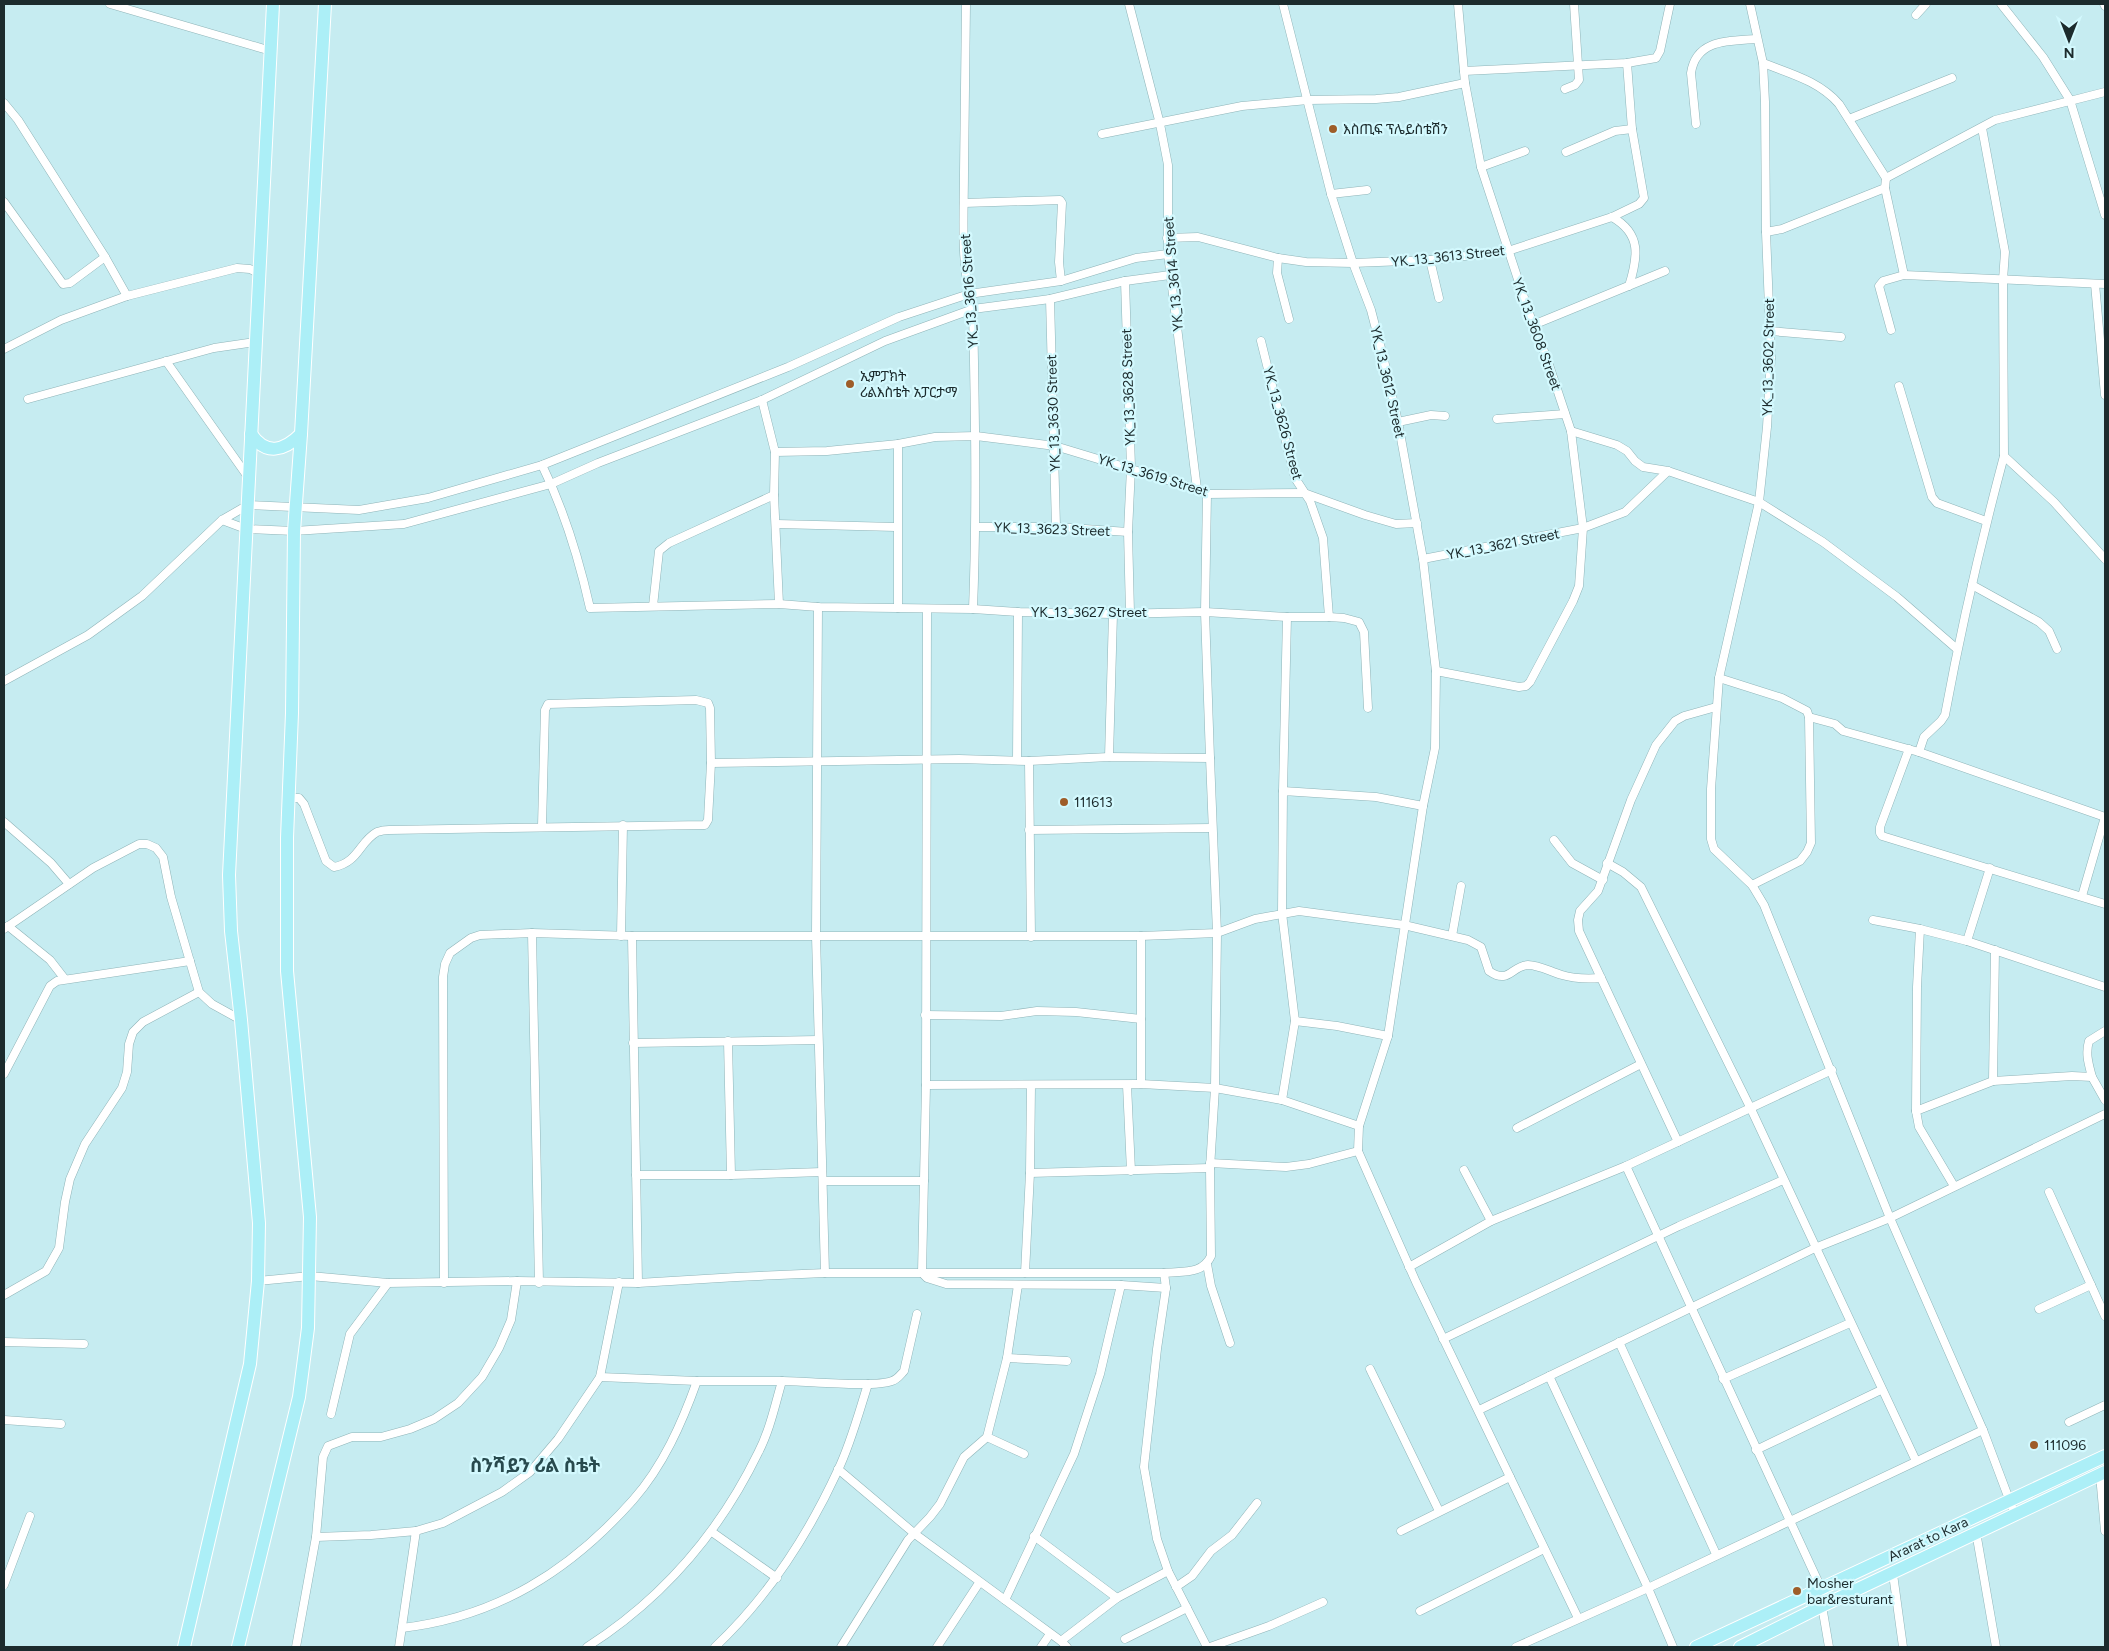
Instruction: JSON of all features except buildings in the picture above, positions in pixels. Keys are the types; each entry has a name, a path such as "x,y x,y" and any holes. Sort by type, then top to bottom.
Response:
{"main road":[{"path":"184,1647 250,1364 258,1281 259,1223 241,1020 230,931 229,875 248,505 254,342 273,4"},
{"path":"238,1647 298,1397 308,1328 310,1218 287,971 286,912 292,713 295,507 302,434 325,4"},
{"path":"251,434 262,446 277,448 292,443 302,434"},
{"name":"Ararat to Kara","path":"1696,1647 2105,1456"},
{"name":"Ararat to Kara","path":"1740,1647 1976,1532 2103,1474"}],"street":[{"path":"110,4 271,51"},
{"name":"YK_13_3616 Street","path":"966,4 965,266 968,294 973,309 976,436 976,527 973,609"},
{"name":"YK_13_3614 Street","path":"1128,4 1160,124 1168,164 1168,254 1197,488"},
{"name":"YK_13_3612 Street","path":"1283,4 1331,194 1353,263 1371,310 1398,422 1423,559 1436,671 1436,748 1423,806 1388,1036 1359,1126 1358,1151"},
{"name":"YK_13_3608 Street","path":"1436,671 1519,687 1526,686 1530,682 1579,586 1583,528 1571,431 1546,356 1533,325 1481,167 1464,71 1458,4"},
{"path":"1565,89 1575,86 1579,80 1576,64 1574,4"},
{"path":"1464,71 1627,62 1656,58 1660,51 1670,4"},
{"name":"YK_13_3602 Street","path":"1750,4 1756,40 1763,63 1765,102 1766,232 1770,330 1767,427 1759,502 1719,678 1716,707 1711,838 1717,852 1752,885 1764,904 1890,1218 1983,1430 2015,1515"},
{"path":"1916,15 1926,4"},
{"path":"2001,4 2043,57 2070,100 2105,215"},
{"path":"1696,124 1691,73 1697,56 1702,50 1716,43 1756,40"},
{"name":"YK_13_3613 Street","path":"1167,238 1198,237 1278,258 1306,262 1353,263 1430,260 1508,251 1612,217 1639,204 1644,198 1632,129 1627,62"},
{"path":"1763,63 1814,82 1830,93 1849,119 1886,178 1885,188 1904,275"},
{"path":"1849,119 1952,78"},
{"path":"1102,134 1160,124 1242,106 1308,100 1392,98 1466,83"},
{"path":"1886,178 1995,120 2105,92"},
{"path":"4,104 18,120 105,257 127,296"},
{"path":"1919,752 1924,737 1945,715 1957,649 1986,521 2004,456 2003,280 2005,252 1982,128"},
{"path":"1566,152 1615,131 1632,129"},
{"path":"1481,167 1525,151"},
{"path":"1766,232 1782,229 1885,188"},
{"path":"1331,194 1367,190"},
{"path":"964,203 1060,200 1062,203 1059,262 1061,281"},
{"path":"4,202 63,284 70,283 105,257"},
{"path":"1612,217 1626,228 1636,248 1637,263 1629,286"},
{"path":"4,681 88,635 142,596 222,520 248,505 359,510 428,498 542,465 788,367 899,317 968,294 1061,281 1136,258 1168,254"},
{"path":"1278,258 1277,273 1289,319"},
{"path":"1430,260 1439,298"},
{"path":"4,343 4,349 62,320 127,296 237,268 250,269 258,273"},
{"path":"1533,325 1665,271"},
{"path":"222,520 246,529 294,531 404,524 551,484 598,462 762,400 885,341 973,309 1050,300 1125,281 1170,275"},
{"path":"1891,330 1879,286 1883,281 1904,275 2105,284"},
{"name":"YK_13_3628 Street","path":"1125,281 1131,468 1128,532 1130,613"},
{"path":"2094,284 2105,395"},
{"name":"YK_13_3630 Street","path":"1050,300 1056,527"},
{"path":"1770,330 1841,337"},
{"name":"YK_13_3626 Street","path":"1261,341 1295,478 1317,516 1323,538 1329,616"},
{"path":"28,399 214,348 254,342"},
{"path":"166,361 248,477"},
{"path":"1899,386 1932,497 1937,503 1986,521"},
{"path":"762,400 775,452 774,495 777,524 779,604"},
{"path":"1497,419 1565,414"},
{"path":"1398,422 1431,415 1445,416"},
{"path":"1571,431 1617,445 1627,451 1635,462 1643,467 1668,472 1759,502 1823,542 1899,599 1957,649"},
{"name":"YK_13_3619 Street","path":"775,452 827,451 898,444 935,437 976,436 1055,446 1197,488 1207,494 1304,493 1396,524 1417,523"},
{"path":"898,444 896,527 898,608"},
{"path":"2004,456 2054,502 2105,559"},
{"path":"542,465 551,484"},
{"name":"YK_13_3621 Street","path":"1423,559 1583,528 1626,512 1668,472"},
{"name":"YK_13_3627 Street","path":"551,484 576,555 590,608 779,604 818,607 927,610 973,609 1113,614 1205,612"},
{"path":"258,1281 310,1276 388,1283 517,1281 539,1283 619,1282 638,1284 737,1276 922,1273 1025,1274 1126,1271 1164,1273 1200,1270 1207,1264 1211,1256 1210,1166 1215,1088 1217,933 1205,612 1207,494"},
{"path":"654,606 659,551 669,543 774,495"},
{"path":"777,524 896,527"},
{"name":"YK_13_3623 Street","path":"976,527 1056,527 1128,532"},
{"path":"1972,585 2039,622 2049,631 2057,649"},
{"path":"818,607 816,936 825,1274"},
{"path":"927,610 926,1085 922,1273 927,1278 946,1284 1122,1285 1166,1288"},
{"path":"1017,760 1018,612"},
{"path":"1205,612 1288,617 1329,616 1359,622 1364,632 1368,708"},
{"path":"1110,757 1113,614"},
{"path":"1282,1100 1295,1021 1282,913 1288,617"},
{"path":"1719,678 1782,698 1806,711 1809,717 1811,843 1800,861 1752,885"},
{"path":"288,798 299,798 304,804 326,861 334,867 343,865 354,858 377,832 389,830 705,824 708,820 711,763 710,708 708,703 703,701 548,704 545,710 542,826"},
{"path":"1678,1142 1579,930 1578,920 1580,911 1598,891 1603,880 1607,863 1634,792 1656,745 1675,721 1684,716 1716,707"},
{"path":"1809,717 1835,724 1850,733 1919,752 2105,817 2082,896"},
{"path":"1909,749 1880,827 1882,836 2105,904"},
{"path":"711,763 928,760 1029,761 1110,757 1210,758"},
{"path":"1029,761 1031,937"},
{"path":"1283,791 1376,797 1423,806"},
{"path":"4,822 51,863 69,884"},
{"path":"621,936 623,825"},
{"path":"1030,830 1212,828"},
{"path":"1554,840 1572,863 1603,880"},
{"path":"64,978 50,960 6,928 93,868 139,844 147,844 156,848 163,858 167,870 171,897 199,992 212,1004 241,1020"},
{"path":"1607,863 1623,872 1641,887 1751,1109 1916,1462"},
{"path":"1967,941 1990,868"},
{"path":"1452,936 1461,886"},
{"path":"444,1283 443,977 445,964 450,954 471,938 480,935 532,933 621,936 1141,936 1217,933 1234,925 1282,913 1299,911 1404,925 1477,943 1481,947 1489,971 1500,977 1508,975 1525,965 1532,965 1581,979 1602,978"},
{"path":"1873,920 1967,941 2105,987"},
{"path":"1920,930 1917,987 1916,1111 1919,1127 1954,1186"},
{"path":"532,933 539,1283"},
{"path":"632,936 638,1284"},
{"path":"1141,936 1141,1084"},
{"path":"1993,1082 1995,950"},
{"path":"4,1074 50,986 57,980 190,961"},
{"path":"4,1295 46,1271 59,1248 64,1202 70,1179 85,1144 122,1088 127,1072 129,1044 133,1032 143,1022 199,992"},
{"path":"925,1015 1001,1016 1037,1011 1101,1013 1141,1019"},
{"path":"1295,1021 1337,1026 1388,1036"},
{"path":"2105,1031 2089,1041 2087,1058 2092,1077 2105,1100"},
{"path":"633,1043 818,1040"},
{"path":"728,1041 731,1175"},
{"path":"1516,1128 1641,1064"},
{"path":"1410,1267 1491,1221 1626,1166 1832,1070"},
{"path":"1916,1111 1993,1082 2072,1076 2092,1077"},
{"path":"926,1085 1141,1084 1215,1088 1282,1100 1359,1126"},
{"path":"1025,1274 1030,1173 1031,1085"},
{"path":"1128,1085 1131,1171"},
{"path":"1479,1410 1815,1248 1890,1218 2105,1114"},
{"path":"1030,1173 1131,1171 1210,1166 1286,1167 1309,1164 1358,1151 1443,1339 1578,1618"},
{"path":"1626,1166 1821,1588"},
{"path":"1464,1170 1491,1221"},
{"path":"636,1175 731,1175 822,1172"},
{"path":"1443,1339 1783,1180"},
{"path":"823,1181 924,1181"},
{"path":"2049,1192 2105,1316"},
{"path":"1207,1264 1211,1286 1230,1343"},
{"path":"1164,1273 1166,1288 1144,1467 1158,1539 1168,1571 1206,1647"},
{"path":"296,1647 316,1537 323,1457 328,1446 352,1437 381,1437 410,1429 434,1419 458,1403 482,1377 499,1348 511,1320 517,1281"},
{"path":"316,1537 416,1531 443,1523 502,1492 530,1472 558,1439 600,1376 619,1282"},
{"path":"331,1414 350,1334 388,1283"},
{"path":"841,1647 908,1540 940,1504 964,1457 987,1437 1007,1358 1018,1285"},
{"path":"1005,1600 1074,1454 1100,1374 1122,1285"},
{"path":"2039,1309 2091,1285"},
{"path":"600,1376 697,1381 868,1384 891,1382 904,1371 917,1314"},
{"path":"1723,1379 1850,1323"},
{"path":"4,1342 84,1344"},
{"path":"1619,1342 1716,1554"},
{"path":"1007,1358 1067,1361"},
{"path":"1370,1369 1439,1511"},
{"path":"1549,1376 1648,1588 1673,1647"},
{"path":"402,1628 448,1620 503,1602 528,1589 564,1564 633,1500 672,1441 684,1418 697,1381"},
{"path":"587,1647 625,1620 668,1583 712,1532 759,1452 770,1423 782,1381"},
{"path":"716,1647 735,1628 777,1578 808,1526 838,1469 868,1384"},
{"path":"1756,1450 1881,1390"},
{"path":"2069,1422 2105,1405"},
{"path":"4,1420 61,1424"},
{"path":"1516,1647 1648,1588 1716,1554 1983,1430"},
{"path":"987,1437 1024,1454"},
{"path":"838,1469 915,1534 1067,1647"},
{"path":"2103,1474 2105,1531"},
{"path":"1401,1531 1510,1477"},
{"path":"1176,1587 1192,1576 1211,1551 1232,1535 1257,1503"},
{"path":"4,1585 30,1516"},
{"path":"399,1647 416,1531"},
{"path":"712,1532 777,1578"},
{"path":"1976,1532 1996,1647"},
{"path":"1034,1536 1116,1598"},
{"path":"1420,1611 1544,1549"},
{"path":"1060,1641 1116,1598 1168,1571"},
{"path":"1893,1574 1904,1647"},
{"path":"938,1647 980,1583"},
{"path":"1210,1647 1269,1626 1324,1602"},
{"path":"1822,1606 1829,1647"},
{"path":"1125,1640 1187,1608"},
{"path":"1041,1647 1050,1634"}],"place":[{"name":"እስጢፍ ፕሌይስቴሽን","path":"1333,129"},
{"name":"ኢምፓክት ሪልእስቴት አፓርታማ","path":"850,384"},
{"name":"111613","path":"1064,802"},
{"name":"111096","path":"2034,1445"},
{"name":"Mosher bar&resturant","path":"1797,1591"}],"district":[{"name":"ስንሻይን ሪል ስቴት","path":"535,1465"}]}
